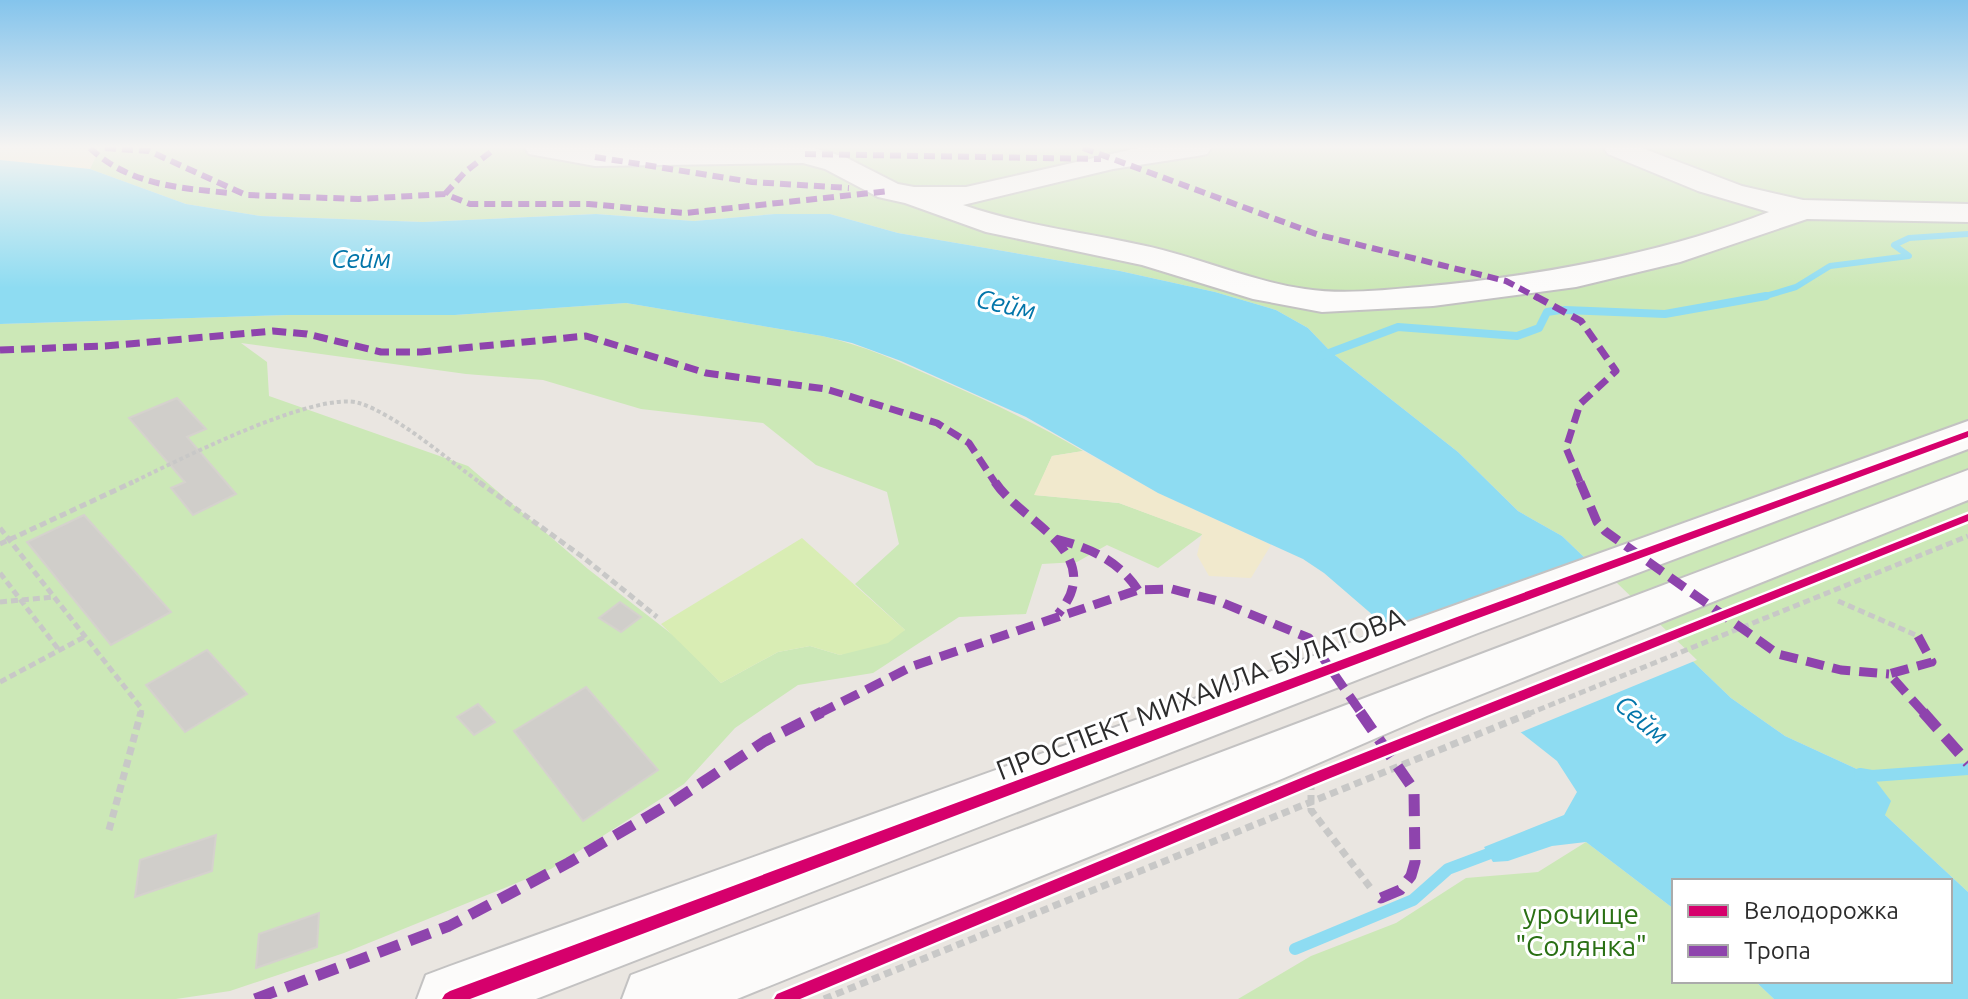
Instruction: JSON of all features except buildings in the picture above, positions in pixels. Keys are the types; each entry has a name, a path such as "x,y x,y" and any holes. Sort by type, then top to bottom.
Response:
{"street":[{"path":"907,195 980,222 1186,264 1307,300 1386,300 1520,288 1648,262 1755,230 1804,209"},
{"path":"914,196 972,195"},
{"path":"1743,195 1804,209 1968,213"},
{"name":"ПРОСПЕКТ МИХАИЛА БУЛАТОВА","path":"450,999 1968,434"},
{"path":"655,999 1331,752 1751,567 1968,484"}],"path":[{"path":"0,544 273,420 329,402 356,402 381,413 445,457 584,558 657,617"},
{"path":"0,528 142,709 109,830"},
{"path":"824,999 1968,536"},
{"path":"0,573 59,650"},
{"path":"0,602 54,597"},
{"path":"1838,601 1918,636"},
{"path":"0,682 86,636"},
{"path":"1296,787 1311,781 1331,752"},
{"path":"1311,781 1311,810 1373,891"}],"green space":[{"path":"160,195 1968,195 1968,892 1885,815 1872,776 1785,736 1731,698 1562,536 1518,511 1458,452 1331,352 1308,328 1276,310 1215,292 1120,271 898,233 830,214 775,214 694,221 596,214 423,222 261,216 186,204"},
{"path":"626,303 837,340 881,354 975,396 1083,451 1052,456 1035,495 1119,503 1203,534 1158,568 1107,545 1077,562 1042,564 1026,614 959,617 873,673 798,685 735,728 684,784 551,869 344,953 230,991 176,999 0,999 0,324 288,315 455,315","holes":["241,343 466,374 543,380 641,409 763,423 816,465 887,492 899,544 855,584 905,630 840,655 810,646 778,652 721,683 678,639 588,569 468,466 269,396 267,362"]},
{"path":"802,538 905,630 888,643 840,655 810,646 778,652 721,683 661,624"},
{"name":"урочище \"Солянка\"","path":"1586,842 1672,907 1672,983 1757,983 1774,999 1238,999 1311,956 1396,923 1466,878 1538,872"}],"sand":[{"path":"1083,451 1158,493 1271,545 1251,578 1209,576 1197,555 1202,534 1119,503 1034,495 1052,456"}],"water":[{"name":"Сейм","path":"0,195 160,195 186,204 261,216 423,222 596,214 694,221 775,214 830,214 898,233 1120,271 1215,292 1276,310 1308,328 1331,352 1458,452 1518,511 1562,536 1731,698 1785,736 1872,776 1891,801 1885,815 1968,892 1968,999 1774,999 1757,983 1952,983 1952,879 1672,879 1672,907 1586,842 1552,846 1508,861 1493,862 1484,847 1564,815 1577,792 1557,761 1303,559 1158,493 1026,417 901,361 852,343 626,303 455,315 288,315 0,324"}],"pier":[{"path":"1591,558 1697,660 1517,734 1386,632"}],"waterway":[{"path":"1765,296 1796,287 1830,266 1909,256 1894,245 1909,238 1968,234"},
{"path":"1565,310 1665,314 1765,296"},
{"path":"1759,298 1765,296"},
{"path":"1321,356 1398,327 1517,336 1539,328 1547,312 1560,310"},
{"path":"1860,774 1872,776 1968,769"},
{"path":"1295,949 1413,900 1448,869 1488,854"}],"marked path":[{"path":"245,195 359,199 434,195"},
{"path":"447,195 470,204 589,204 685,213 855,195"},
{"path":"1209,195 1319,235 1506,281 1581,321 1616,371 1580,404 1566,448 1597,522 1605,531 1778,654 1841,670 1889,674"},
{"path":"0,350 105,346 273,331 307,334 381,352 421,352 586,336 706,373 826,389 937,423 969,443 1000,490 1056,539 1066,553 1075,580 1069,601 1058,614"},
{"path":"1056,539 1081,546 1113,562 1138,590"},
{"path":"255,999 449,926 568,863 671,803 765,741 913,666 1138,590 1172,589 1218,601 1309,638 1414,790 1415,862 1411,876 1400,890 1381,898 1373,891"},
{"path":"1918,636 1932,662 1889,674 1968,763"}],"cycle path":[{"path":"450,999 1461,620 1968,434"},
{"path":"782,999 1323,775 1968,517"}]}
